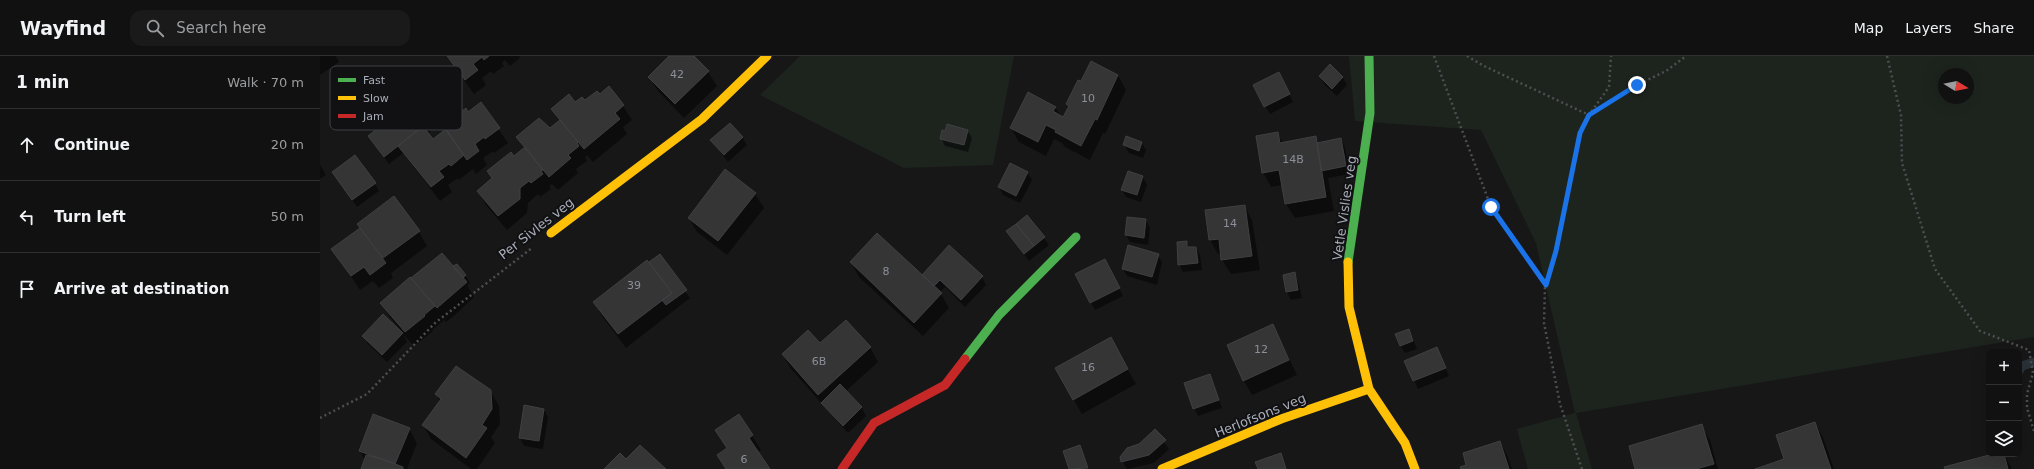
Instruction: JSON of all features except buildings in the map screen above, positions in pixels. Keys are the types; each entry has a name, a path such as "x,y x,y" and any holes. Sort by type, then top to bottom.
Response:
{"street":[{"name":"Per Sivles veg","path":"551,232 702,119 767,56"},
{"name":"Vetle Vislies veg","path":"1369,56 1370,113 1348,260 1349,307 1369,389 1405,443 1415,469"},
{"path":"842,469 874,423 945,385 999,315 1076,237"},
{"name":"Herlofsons veg","path":"1162,469 1281,419 1369,389"}],"path":[{"path":"1434,56 1491,207 1546,285"},
{"path":"1467,56 1484,66 1589,115"},
{"path":"1582,469 1558,396 1544,323 1546,285 1556,251 1580,133 1589,115 1609,87 1611,56"},
{"path":"1589,115 1637,85 1666,71 1686,56"},
{"path":"1887,56 1901,115 1902,163 1935,269 1980,331 2029,350 2033,373 2027,394 2027,408 2034,431"},
{"name":"Per Sivles veg","path":"320,418 367,394 435,323 551,232"}],"shaded area":[{"path":"800,56 1014,56 993,165 904,168 760,95"},
{"path":"1349,56 2034,56 2034,337 1576,413 1592,469 1528,469 1517,429 1575,413 1536,243 1481,130 1355,121"}],"waterway":[{"path":"2022,366 2034,362"}],"traffic: fast":[{"path":"1348,262 1370,113 1369,56"},
{"path":"965,359 999,315 1076,237"}],"traffic: slow":[{"path":"551,233 702,119 767,56"},
{"path":"1348,262 1349,307 1369,389 1405,443 1415,469"},
{"path":"1162,469 1281,419 1369,389"}],"traffic: jam":[{"path":"842,469 874,423 945,385 965,359"}],"route":[{"path":"1491,207 1546,285 1556,251 1580,133 1589,115 1637,85"}]}
